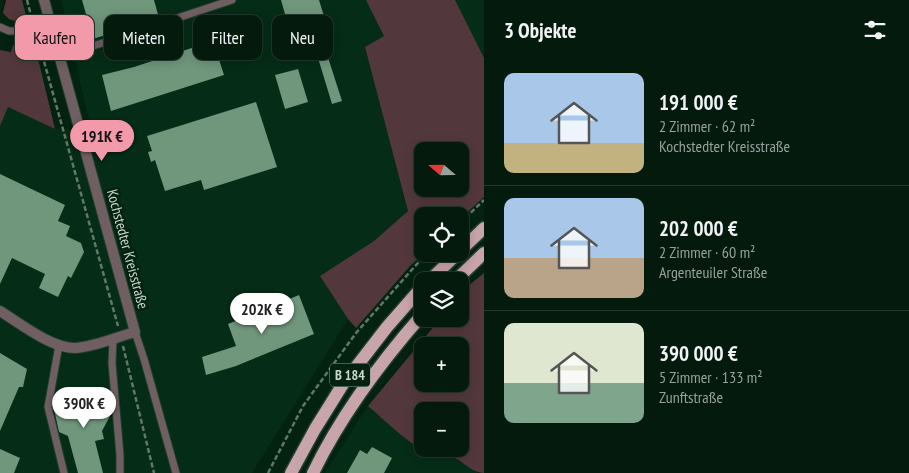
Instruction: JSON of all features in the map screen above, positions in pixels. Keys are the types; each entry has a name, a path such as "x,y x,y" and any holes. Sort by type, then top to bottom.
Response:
{"main road":[{"path":"469,242 484,228"},
{"path":"464,272 484,253"},
{"path":"438,272 449,262"},
{"name":"B 184","path":"291,473 343,384 381,334 414,297"},
{"name":"B 184","path":"313,473 339,425 367,382 414,324"}],"street":[{"name":"Kochstedter Kreisstraße","path":"44,0 48,15"},
{"name":"Kochstedter Kreisstraße","path":"61,60 135,332"},
{"path":"0,311 41,336 60,345 75,348 89,346 135,332"}],"lane":[{"path":"94,46 232,0"},
{"path":"0,28 15,31"},
{"path":"135,332 176,473"},
{"path":"116,337 112,363 120,473"},
{"path":"60,345 48,407 64,473"}],"path":[{"path":"27,0 31,15"},
{"path":"44,60 116,337 154,473"},
{"path":"469,214 484,200"},
{"path":"268,473 303,406 356,333 419,262"}],"shaded area":[{"path":"6,0 22,0 26,15 15,15 15,21 9,19 3,13"},
{"path":"61,0 366,0 384,36 365,47 408,211 374,241 320,276 348,319 252,473 0,473 0,126 8,107 55,129 91,129 75,60 94,60 94,15 64,15"},
{"path":"366,0 455,0 484,58 484,197 469,211 469,207 414,207 414,262 356,328 320,276 374,241 408,211 365,47 384,36"},
{"path":"455,0 484,0 484,58"},
{"path":"13,45 15,45 15,60 38,60 55,129 8,107 0,126 0,50 11,52"},
{"path":"484,273 484,473 473,470 457,459 450,457 469,457 469,402 414,402 414,445 368,406 414,350 414,392 469,392 469,337 425,337 433,327 469,327 469,285"},
{"path":"368,406 414,444 414,457 451,457 479,473 325,473"}],"building":[{"path":"82,0 154,0 158,15 104,15 104,36 94,39 94,15 86,15"},
{"path":"281,0 319,0 324,15 285,15"},
{"path":"193,48 193,60 219,60 224,75 111,111 102,75 155,60 183,60 183,51"},
{"path":"319,60 329,60 342,101 332,104"},
{"path":"298,69 308,102 285,109 275,75"},
{"path":"256,102 277,167 204,190 201,180 165,191 155,160 151,162 148,152 152,151 147,136"},
{"path":"0,174 65,205 58,221 70,226 66,236 81,243 84,252 71,278 68,276 58,297 39,288 45,274 12,258 0,284"},
{"path":"299,295 314,334 236,366 206,375 202,357 236,346 228,324"},
{"path":"0,353 27,369 23,387 19,387 0,431"},
{"path":"95,393 106,400 110,416 102,431 104,439 95,441 103,473 78,473 68,436 59,432 54,409 58,402"},
{"path":"372,447 392,458 384,473 347,473 360,450 367,454"},
{"path":"0,449 20,458 14,473 0,473"}]}
